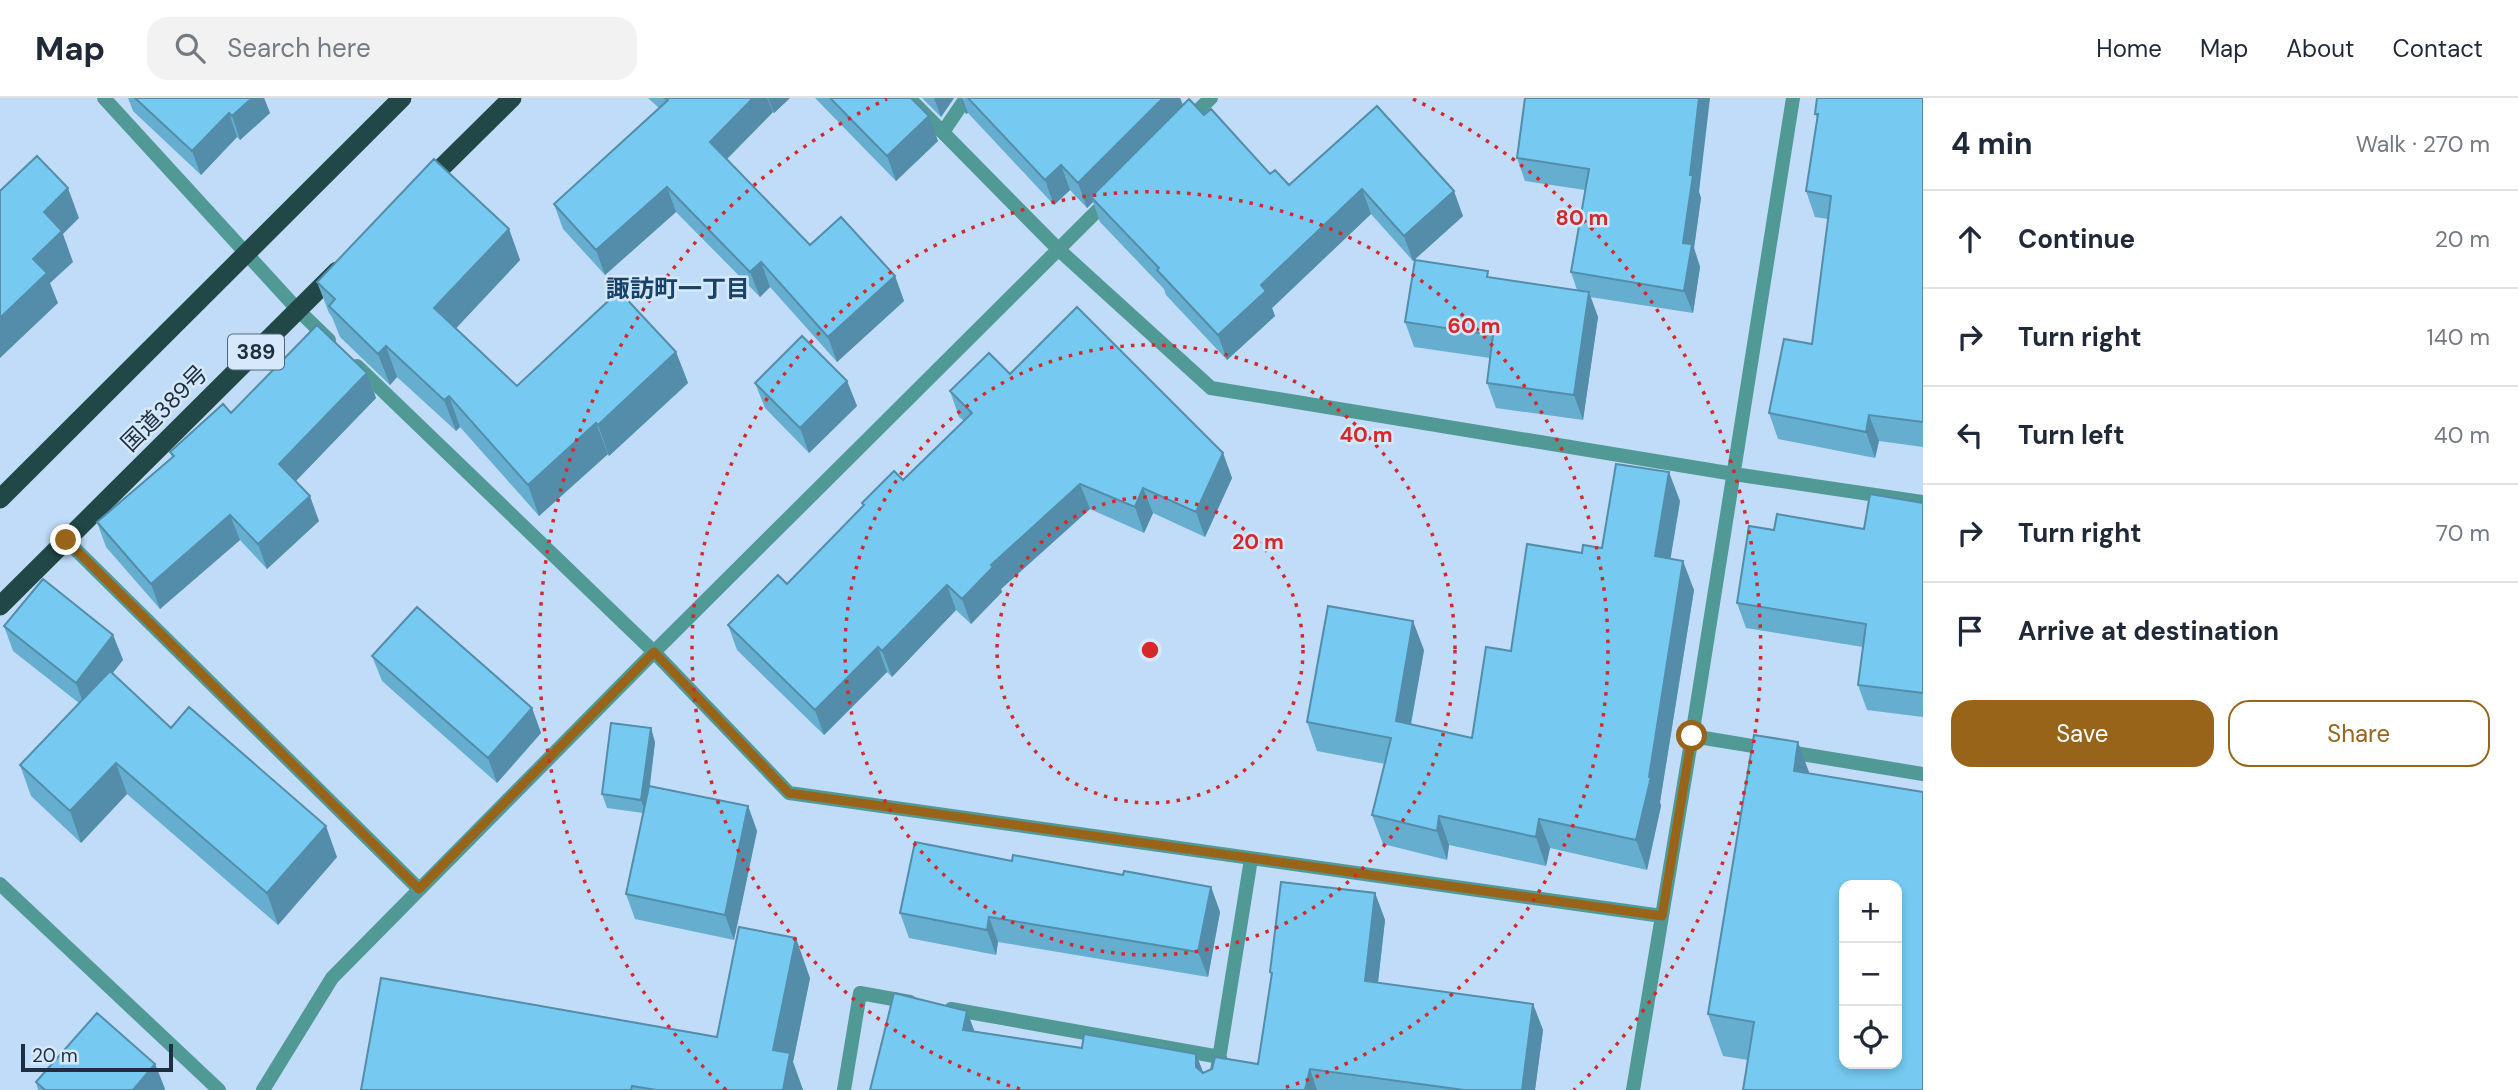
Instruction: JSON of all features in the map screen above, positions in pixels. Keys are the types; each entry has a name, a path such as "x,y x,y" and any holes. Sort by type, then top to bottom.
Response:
{"highway":[{"path":"0,499 402,98"},
{"path":"415,194 512,98"},
{"name":"国道389号","path":"0,606 347,262"}],"street":[{"path":"104,98 298,310 654,652 789,793 1662,916"},
{"path":"909,98 1058,249 1211,388 1734,474 1923,502"},
{"path":"943,132 966,98"},
{"path":"1172,136 1210,98"},
{"path":"1633,1090 1793,98"},
{"path":"263,1090 332,978 1115,192"},
{"path":"66,540 419,889"},
{"path":"1692,736 1923,774"},
{"path":"1214,1090 1251,859"},
{"path":"0,884 219,1090"},
{"path":"844,1090 860,993 1220,1057"}],"building":[{"path":"135,98 252,98 232,116 229,113 192,151"},
{"path":"665,98 753,98 710,142 810,245 841,217 895,276 828,337 761,262 750,272 667,187 596,250 554,204 668,100"},
{"path":"830,98 911,98 929,116 887,156"},
{"path":"968,98 1163,98 1078,183 1061,165 1045,180"},
{"path":"1525,98 1699,98 1690,175 1693,175 1683,243 1692,244 1684,291 1571,272 1589,169 1517,158"},
{"path":"1817,98 1923,98 1923,422 1869,415 1866,432 1769,413 1784,339 1812,344 1831,196 1806,191 1818,114 1815,114"},
{"path":"1189,99 1204,115 1211,109 1270,174 1275,170 1289,185 1377,106 1454,191 1404,236 1362,189 1261,285 1266,291 1218,335 1091,197"},
{"path":"37,156 68,188 44,212 62,231 33,259 47,273 0,318 0,191"},
{"path":"434,159 509,229 434,308 517,386 619,291 676,352 598,425 596,423 528,485 449,396 444,400 386,346 378,354 329,306 335,299 317,282"},
{"path":"1415,260 1488,271 1487,277 1589,292 1574,395 1487,383 1493,335 1405,322"},
{"path":"1077,307 1223,453 1196,512 1143,488 1135,507 1080,484 991,565 993,567 962,599 947,585 882,651 878,647 815,710 728,625 778,575 787,584 894,471 903,480 972,413 950,391 989,353 1010,374"},
{"path":"317,325 367,373 279,464 310,496 258,544 230,515 151,584 97,522 174,456 170,452 223,404 231,413"},
{"path":"802,336 847,381 800,428 755,383"},
{"path":"1616,464 1669,472 1655,556 1683,561 1651,777 1636,840 1539,819 1536,837 1439,816 1437,831 1372,815 1391,738 1307,722 1328,606 1413,621 1396,721 1472,738 1486,647 1511,651 1527,544 1582,553 1583,545 1602,548"},
{"path":"1870,494 1923,503 1923,693 1858,685 1866,624 1737,603 1749,526 1774,530 1777,514 1864,529"},
{"path":"43,579 113,635 76,683 4,626"},
{"path":"417,607 532,708 488,758 372,656"},
{"path":"110,671 171,728 189,707 326,826 267,893 116,763 70,811 20,765"},
{"path":"611,723 651,728 641,800 602,794"},
{"path":"1754,735 1798,742 1794,771 1923,792 1923,1090 1743,1090 1754,1022 1708,1014"},
{"path":"649,786 748,806 725,915 626,894"},
{"path":"915,842 1012,861 1013,855 1123,875 1124,871 1211,887 1198,952 989,917 987,930 900,913"},
{"path":"1281,882 1375,893 1365,981 1533,1004 1522,1090 1464,1090 1310,1069 1305,1090 870,1090 894,993 967,1011 963,1030 1082,1048 1084,1034 1196,1054 1196,1067 1203,1073 1212,1069 1215,1057 1258,1064 1272,973"},
{"path":"739,927 796,938 773,1050 790,1053 783,1090 656,1090 632,1086 631,1090 361,1090 381,978 717,1037"},
{"path":"97,1013 155,1064 133,1090 45,1090 36,1082"}],"district":[{"name":"諏訪町一丁目","path":"678,289"}],"route":[{"path":"66,540 419,889 654,652 789,793 1662,916 1692,736"}]}
